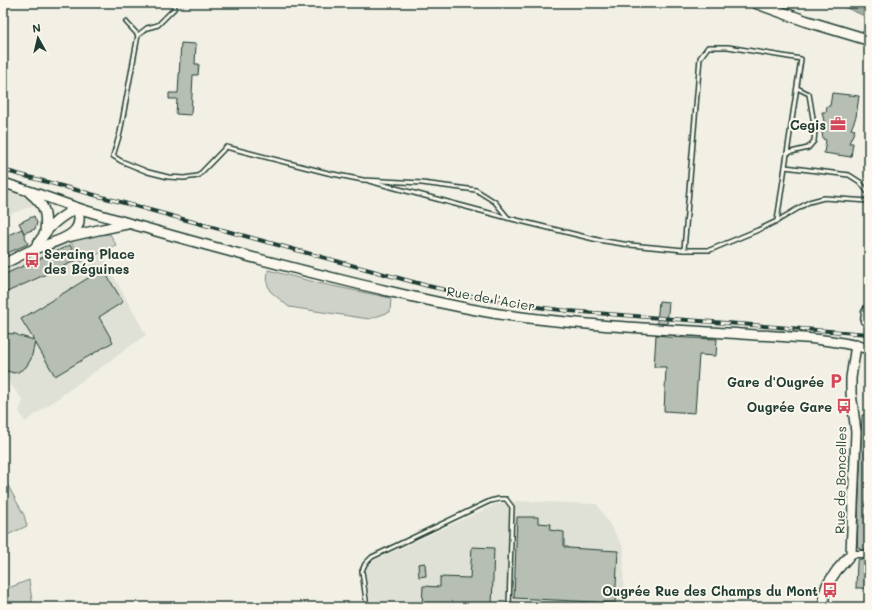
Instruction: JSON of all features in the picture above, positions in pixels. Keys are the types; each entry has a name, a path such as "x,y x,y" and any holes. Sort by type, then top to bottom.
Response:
{"main road":[{"path":"756,3 806,21 869,40"},
{"name":"Rue de l'Acier","path":"3,183 77,208 329,277 472,309 541,320 592,325 830,341 856,345 869,349"},
{"path":"24,189 37,199 43,206 46,220 45,232"},
{"path":"34,249 45,232 59,218 77,208 80,222 76,229 66,238"},
{"path":"3,264 34,249 66,238 130,223"},
{"name":"Rue de Boncelles","path":"851,554 856,432 851,393 851,378 856,345"},
{"path":"824,607 824,594 827,585 837,570 851,554"}],"street":[{"path":"864,321 869,306"},
{"path":"851,554 869,554"}],"lane":[{"path":"174,3 174,9 158,25 148,28 138,35 120,133 113,156 148,172 168,178 198,176 226,147 328,173 363,180 598,240 684,250 710,250 777,221 809,202 824,198 869,201"},
{"path":"126,22 138,35"},
{"path":"684,250 700,58 708,47 728,47 801,59 777,221"},
{"path":"787,153 808,148 814,141 815,130 809,94 797,88"},
{"path":"785,167 849,175 860,182 869,194"},
{"path":"363,180 422,183 476,190 495,202 508,218"},
{"path":"366,607 362,571 372,557 490,501 499,499 506,499 512,507 509,607"}],"shaded area":[{"path":"835,3 869,3 869,18"},
{"path":"3,191 21,193 31,199 34,205 3,217"},
{"path":"110,234 116,245 81,262 71,242 87,236"},
{"path":"71,242 81,262 101,253 146,335 25,422 19,411 23,401 3,374 3,270"},
{"path":"268,270 318,283 391,298 390,312 369,319 289,307 270,291 267,283"},
{"path":"3,480 7,484 24,515 27,526 3,537"},
{"path":"518,501 597,504 624,548 623,607 371,607 366,574 367,567 373,561 496,504"},
{"path":"29,580 33,607 3,607 3,590"}],"building":[{"path":"181,43 196,44 195,64 199,64 198,75 193,75 191,115 176,114 177,99 169,99 169,93 178,93"},
{"name":"Cegis","path":"832,93 859,96 856,117 851,129 855,130 849,143 853,143 851,157 824,153 826,140 823,139 821,126 825,126 822,112 826,112 827,106 830,106"},
{"path":"34,216 37,223 35,229 24,233 19,223"},
{"path":"22,229 28,244 3,255 3,237"},
{"path":"70,245 77,260 7,292 3,284 3,275"},
{"path":"103,269 123,302 99,317 113,342 55,376 35,342 31,359 26,367 14,373 3,370 3,333 16,334 34,340 21,319"},
{"path":"659,301 669,302 667,324 657,323"},
{"path":"656,335 666,337 717,339 716,356 699,355 695,413 664,411 666,367 654,367"},
{"path":"862,415 869,415 869,550 861,550 857,546"},
{"path":"517,517 538,517 538,523 551,524 550,530 564,532 564,547 618,551 615,603 514,598"},
{"path":"472,547 494,548 492,607 422,607 423,586 440,587 440,577 470,578"},
{"path":"859,559 869,560 869,588 856,588 857,562"},
{"path":"425,563 426,576 419,577 418,564"}],"railway":[{"path":"3,170 428,286 476,297 521,305 569,311 869,334"}],"place":[{"name":"Cegis","path":"838,124"},
{"name":"Seraing Place des Béguines","path":"32,260"},
{"name":"Gare d'Ougrée","path":"836,381"},
{"name":"Ougrée Gare","path":"844,406"},
{"name":"Ougrée Rue des Champs du Mont","path":"830,590"}]}
